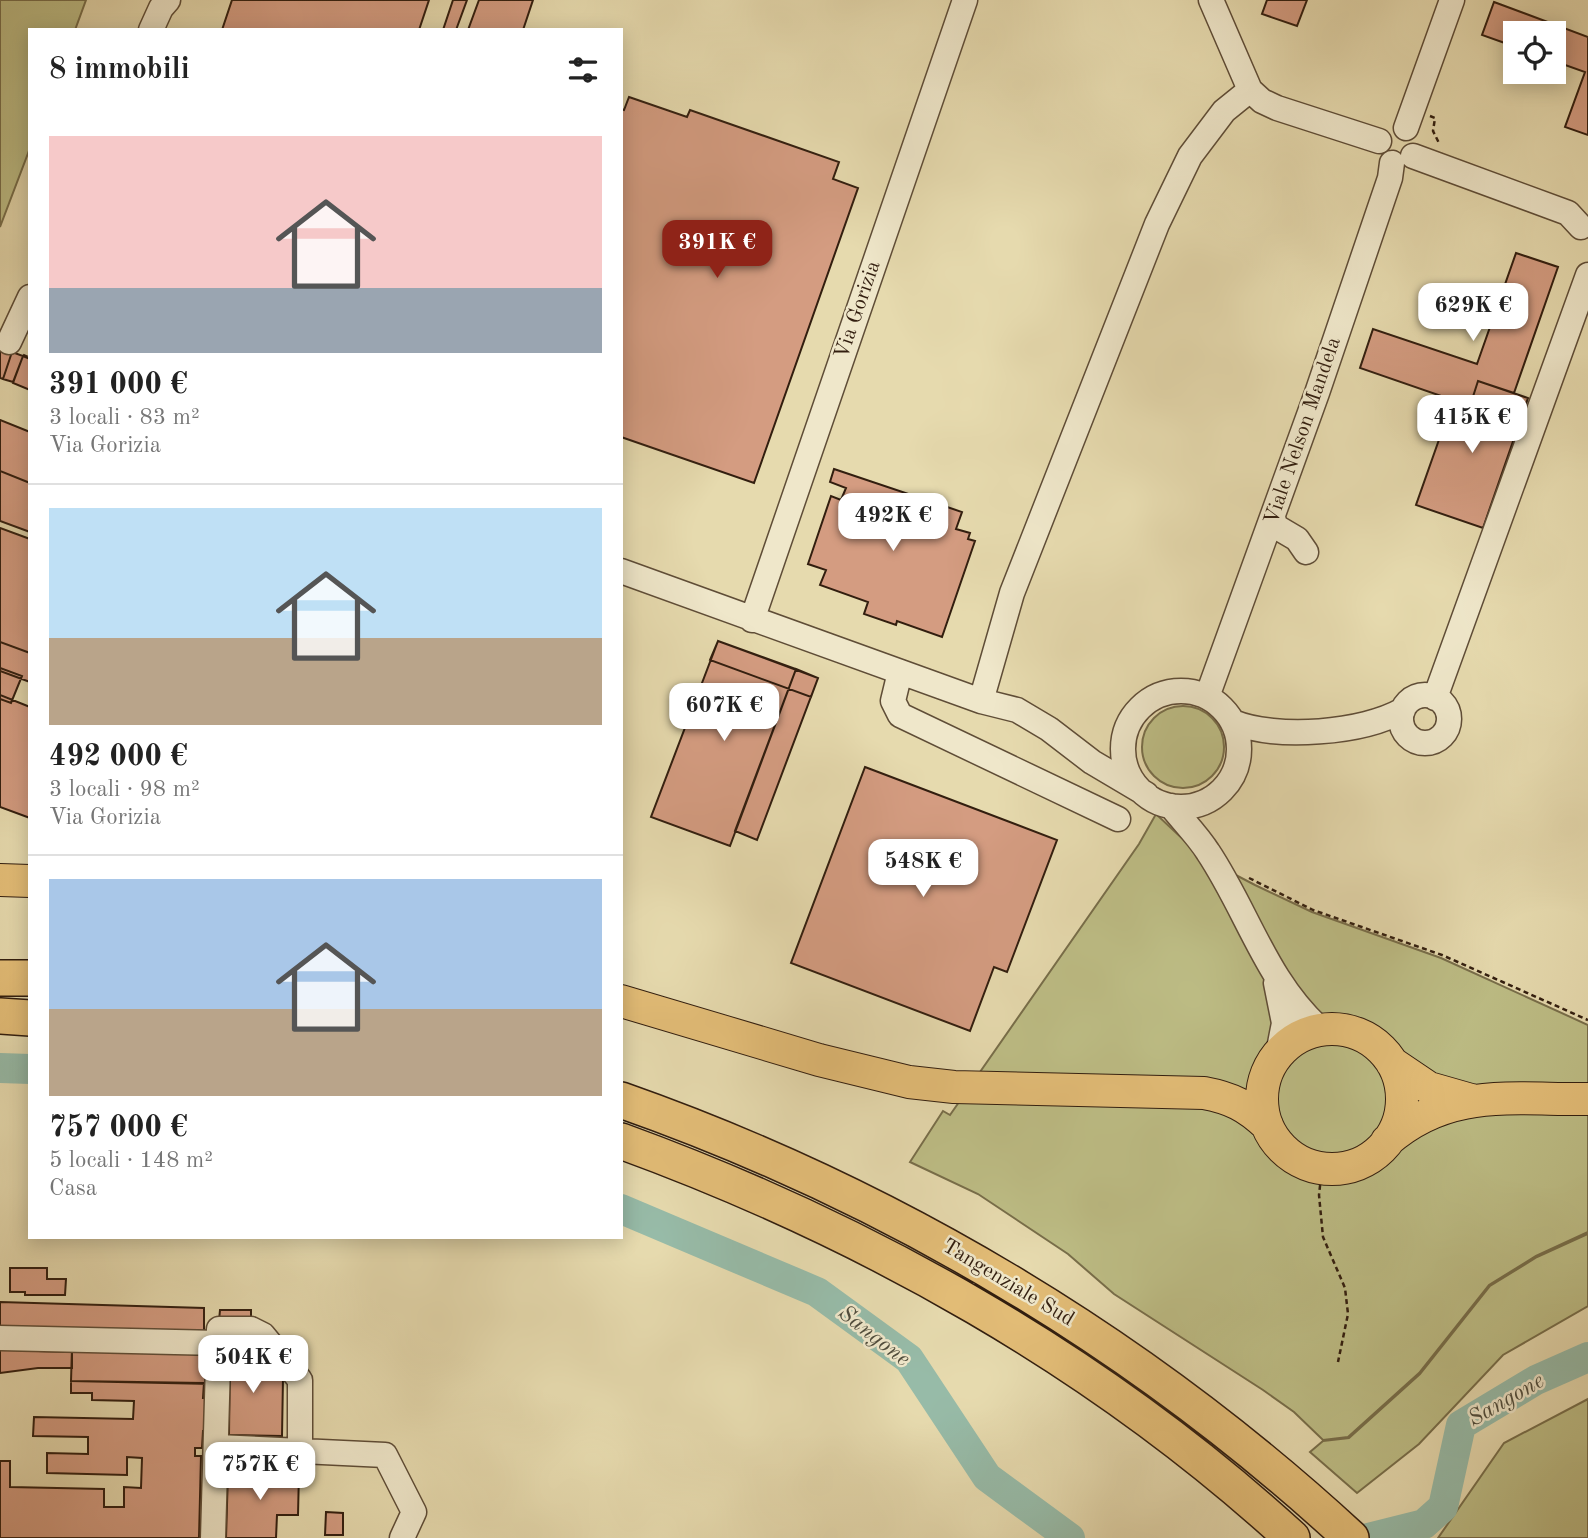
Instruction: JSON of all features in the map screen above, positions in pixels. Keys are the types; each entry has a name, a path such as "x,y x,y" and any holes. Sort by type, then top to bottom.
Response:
{"highway":[{"path":"0,978 28,978"},
{"path":"0,1016 28,1018"},
{"name":"Tangenziale Sud","path":"623,1101 765,1156 887,1214 974,1262 1087,1331 1178,1394 1259,1457 1351,1538"},
{"name":"Tangenziale Sud","path":"623,1142 777,1203 950,1292 1054,1356 1144,1417 1210,1468 1292,1538"}],"main road":[{"path":"0,880 28,881"},
{"path":"623,1002 819,1060 909,1082 954,1087 1204,1093 1227,1098 1248,1107 1267,1125 1276,1141 1289,1154 1304,1163 1322,1168 1357,1164 1373,1155 1405,1126 1425,1113 1448,1105 1472,1100 1588,1099"},
{"path":"1204,1093 1228,1086 1274,1059 1297,1038 1321,1030 1335,1029 1362,1035 1384,1052 1399,1078 1400,1112 1395,1128 1386,1142"},
{"path":"1267,1125 1262,1100 1266,1076 1274,1059"},
{"path":"1392,1063 1429,1088 1472,1100"}],"street":[{"path":"152,28 160,8 167,0"},
{"name":"Via Gorizia","path":"752,620 965,0"},
{"path":"1211,0 1250,90 1262,101 1379,141"},
{"path":"1403,160 1417,143 1409,119 1452,0"},
{"path":"981,701 1012,593 1157,224 1191,156 1224,111 1250,90"},
{"path":"1379,141 1390,128 1409,119"},
{"path":"1379,141 1383,157 1403,160 1584,226"},
{"name":"Viale Nelson Mandela","path":"1207,697 1273,517 1390,178 1403,160"},
{"path":"1435,698 1588,275"},
{"path":"13,344 28,303"},
{"path":"1273,517 1275,526 1297,539 1306,552"},
{"path":"623,572 981,701 1017,710 1049,729 1092,762 1171,806 1208,852 1274,976 1306,1016 1321,1030"},
{"path":"900,672 893,701 900,715 1118,819"},
{"path":"1146,794 1129,773 1125,760 1124,742 1129,724 1139,709 1163,695 1190,691 1207,697 1222,707 1233,722 1239,739 1239,757 1234,774 1223,789 1209,800 1192,806 1171,806"},
{"path":"1233,722 1249,729 1274,733 1372,724 1403,710 1413,699 1427,696 1435,698 1447,709 1449,716 1446,732 1434,741 1418,742 1405,733 1402,726 1403,710"},
{"path":"1274,976 1284,1023 1274,1059"},
{"path":"213,1538 219,1329 251,1329 263,1335 300,1380 300,1450"},
{"path":"0,1338 219,1343"},
{"path":"217,1447 385,1455 414,1512 402,1538"}],"path":[{"path":"1409,119 1435,118 1434,137 1438,143 1449,148"},
{"path":"1247,877 1313,910 1442,955 1588,1020"},
{"path":"1322,1168 1318,1195 1323,1237 1345,1288 1348,1314 1338,1362"}],"green space":[{"path":"0,0 86,0 76,28 28,28 28,153 0,227"},
{"path":"1183,706 1199,709 1212,718 1221,731 1224,747 1221,763 1212,776 1199,785 1183,788 1167,785 1154,776 1145,763 1142,747 1145,731 1154,718 1167,709"},
{"path":"1156,814 1203,858 1255,885 1312,912 1441,958 1588,1025 1588,1232 1536,1256 1489,1285 1419,1373 1348,1437 1323,1440 1294,1412 1114,1294 1068,1254 978,1194 910,1162 943,1111 950,1115 1139,844"},
{"path":"1588,1234 1588,1306 1503,1355 1419,1444 1357,1493 1310,1452 1323,1441 1349,1438 1420,1374 1490,1286 1537,1257"},
{"path":"1588,1399 1588,1538 1438,1538 1504,1443"}],"building":[{"path":"232,0 429,0 420,28 223,28"},
{"path":"453,0 467,0 457,28 444,28"},
{"path":"479,0 533,0 524,28 469,28"},
{"path":"1267,0 1307,0 1297,26 1262,14"},
{"path":"1494,2 1545,21 1503,21 1503,42 1482,35"},
{"path":"1566,29 1588,37 1588,135 1565,127 1585,72 1566,65"},
{"path":"629,97 687,117 690,110 839,162 833,179 858,188 754,483 623,438 624,110"},
{"path":"1516,253 1558,267 1514,393 1478,381 1470,406 1360,368 1373,329 1477,364"},
{"path":"0,348 12,352 3,379 0,378"},
{"path":"12,352 23,356 13,382 3,379"},
{"path":"23,356 28,358 28,389 13,383"},
{"path":"1478,381 1528,398 1483,528 1416,505 1453,400 1470,406"},
{"path":"0,420 28,431 28,482 0,471"},
{"path":"834,469 962,512 956,529 970,533 968,539 975,541 942,637 897,621 896,625 864,614 868,602 820,585 826,570 808,564 831,496 841,500 846,488 830,482"},
{"path":"0,471 28,482 28,531 0,521"},
{"path":"0,528 28,538 28,652 0,642"},
{"path":"718,641 818,678 811,697 710,660"},
{"path":"718,641 796,669 730,846 651,817"},
{"path":"0,642 28,652 28,681 0,671"},
{"path":"0,668 22,676 11,703 0,699"},
{"path":"796,669 818,678 757,840 735,831"},
{"path":"0,695 28,706 28,817 0,807"},
{"path":"865,767 1057,840 1007,972 994,967 970,1031 791,963"},
{"path":"10,1268 47,1268 47,1279 66,1279 65,1295 25,1295 25,1292 10,1292"},
{"path":"0,1302 204,1308 204,1339 0,1333"},
{"path":"220,1310 251,1310 251,1322 219,1321"},
{"path":"230,1344 259,1344 259,1377 283,1378 282,1436 229,1435"},
{"path":"0,1345 21,1345 38,1351 72,1352 72,1368 38,1368 0,1373"},
{"path":"72,1348 213,1351 212,1384 71,1381"},
{"path":"71,1381 204,1383 203,1398 208,1398 207,1431 203,1431 202,1448 195,1448 195,1456 201,1456 199,1538 0,1538 0,1461 10,1461 10,1487 104,1489 104,1507 124,1507 124,1487 141,1488 142,1458 127,1457 127,1475 47,1473 47,1453 88,1454 88,1437 33,1436 34,1417 133,1419 134,1401 92,1400 92,1393 71,1393"},
{"path":"228,1471 299,1472 298,1515 277,1515 276,1538 226,1538"},
{"path":"326,1512 343,1513 343,1535 325,1535"}],"waterway":[{"name":"Sangone","path":"0,1068 28,1069"},
{"name":"Sangone","path":"623,1210 817,1292 909,1359 987,1477 1070,1538"},
{"name":"Sangone","path":"1368,1538 1424,1524 1443,1507 1461,1425 1536,1380 1588,1357"}]}
